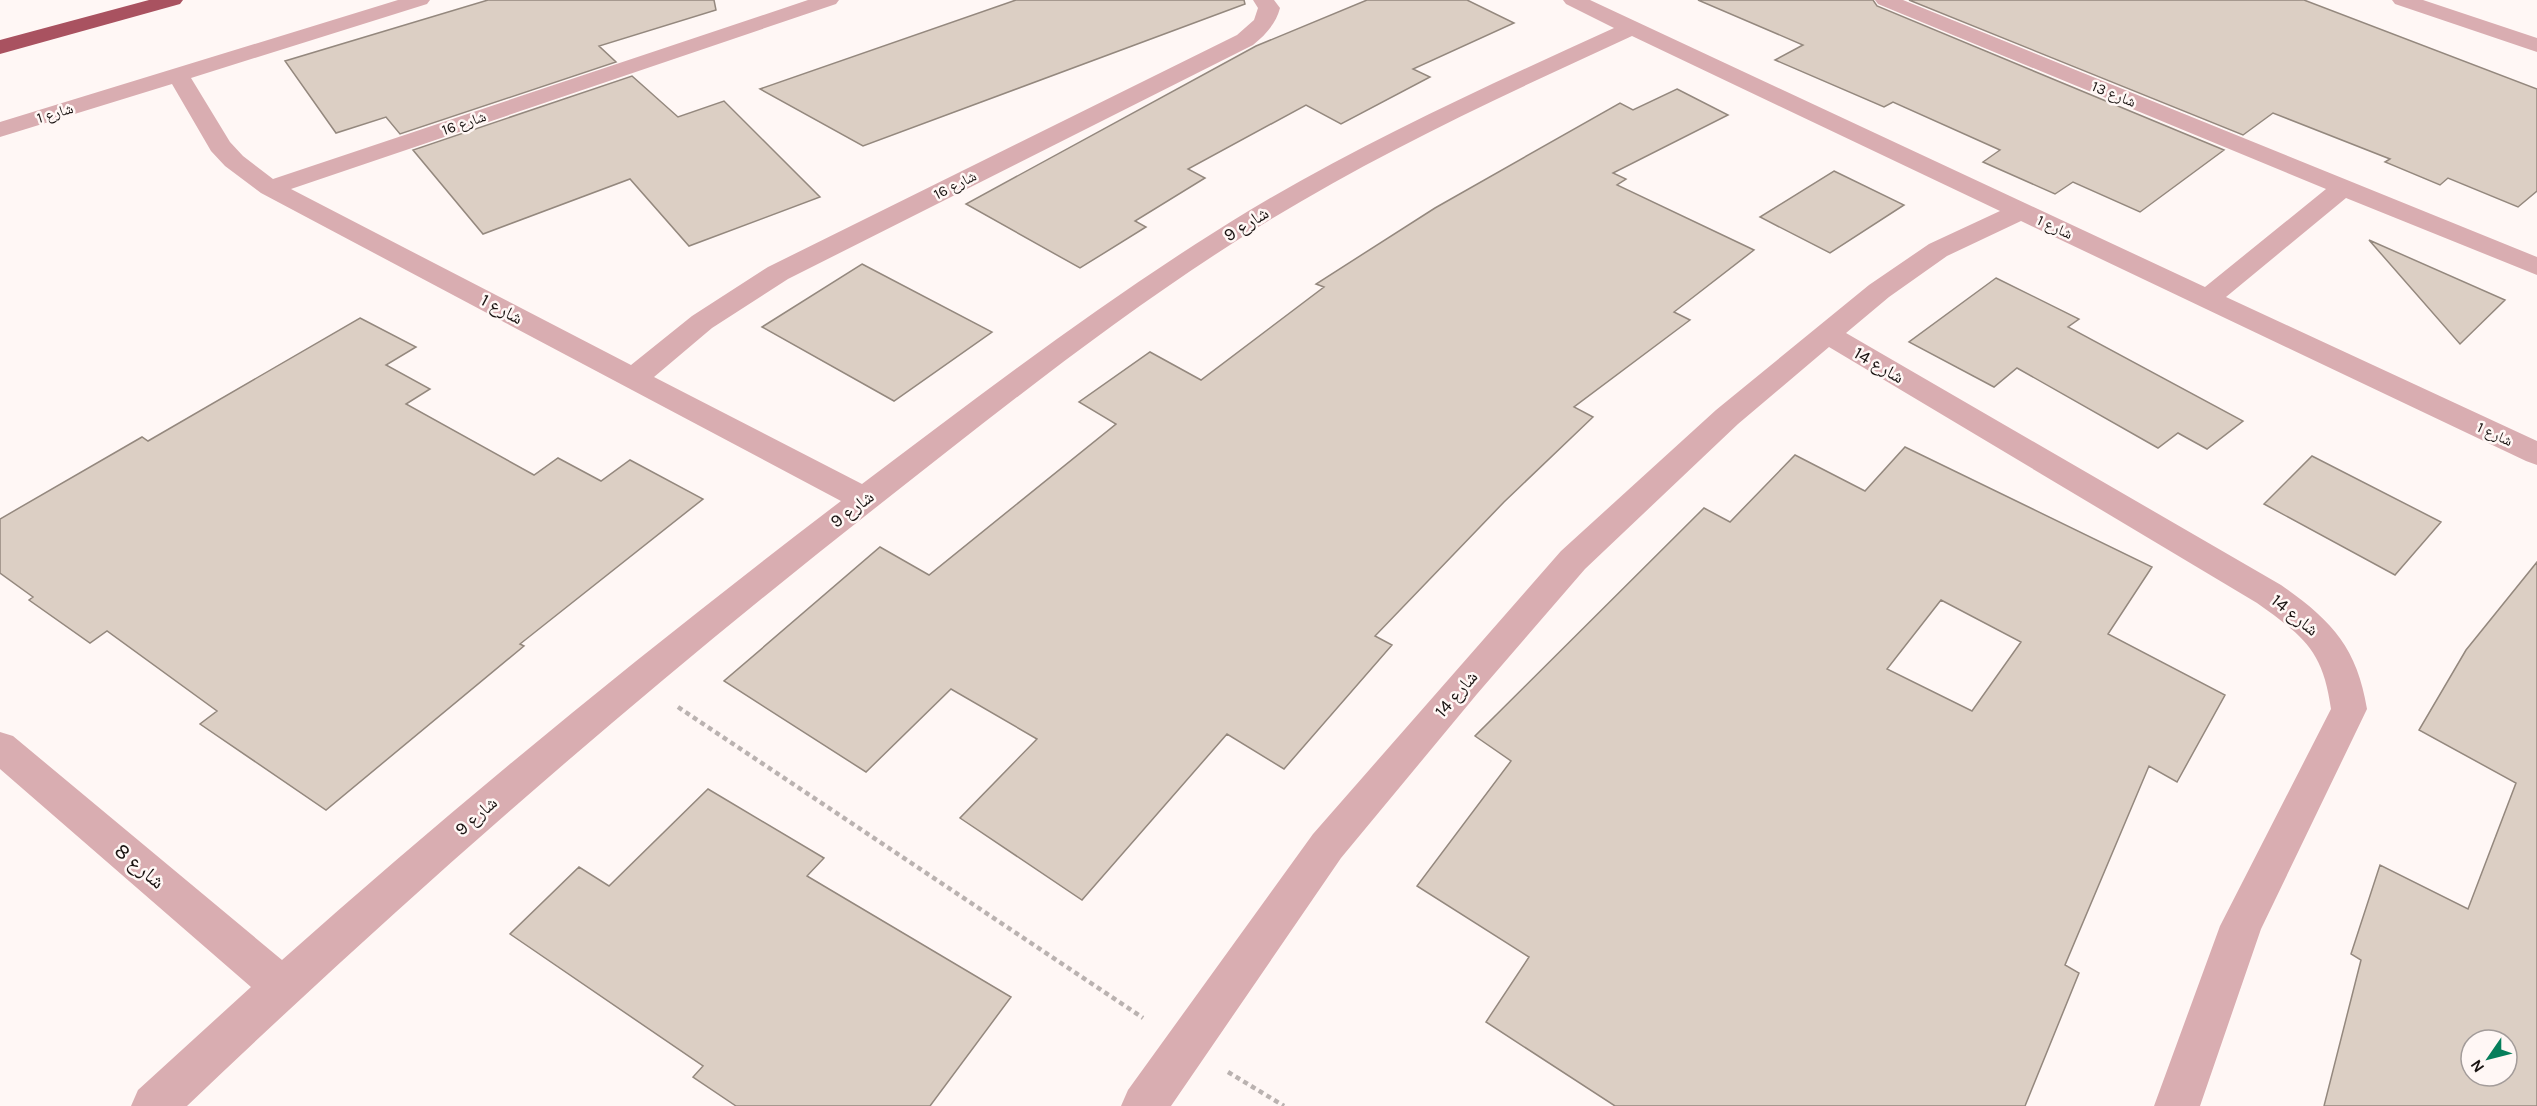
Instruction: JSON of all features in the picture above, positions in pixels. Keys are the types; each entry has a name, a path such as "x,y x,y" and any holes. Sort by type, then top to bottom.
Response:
{"highway":[{"path":"98,20 163,0"},
{"path":"0,47 173,0"}],"street":[{"name":"شارع 1","path":"0,129 420,0"},
{"name":"شارع 16","path":"270,188 829,0"},
{"name":"شارع 16","path":"634,378 702,322 778,273 1245,40 1263,25 1268,15 1269,8 1263,0"},
{"name":"شارع 1","path":"1573,0 2537,454"},
{"name":"شارع 13","path":"1884,0 2537,267"},
{"path":"2402,0 2537,45"},
{"name":"شارع 9","path":"154,1106 281,986 493,801 756,582 1111,314 1257,217 1384,144 1631,28"},
{"name":"شارع 1","path":"178,75 220,146 234,161 270,188 864,499"},
{"path":"2208,298 2343,188"},
{"name":"شارع 14","path":"1144,1106 1327,846 1573,560 1727,417 1908,269 1938,250 2021,211"},
{"name":"شارع 14","path":"1827,334 2269,594 2314,627 2339,663 2347,688 2349,709 2241,926 2177,1106"},
{"name":"شارع 8","path":"0,747 281,986"}],"path":[{"path":"638,680 1185,1045 1284,1106"}],"building":[{"path":"488,0 714,0 716,10 599,46 616,62 400,134 386,117 336,133 285,61"},
{"path":"1016,0 1244,0 1245,4 863,146 760,89"},
{"path":"1367,0 1467,0 1514,23 1413,69 1430,77 1341,124 1306,105 1188,169 1205,178 1135,221 1146,227 1080,268 966,204 1256,46"},
{"path":"1698,0 1873,0 1877,6 2224,150 2140,212 2073,182 2055,194 1983,162 2000,150 1893,102 1884,107 1775,60 1803,45"},
{"path":"1909,0 2304,0 2537,89 2537,191 2518,207 2448,178 2440,185 2385,162 2390,159 2273,113 2243,135"},
{"path":"632,76 678,117 724,101 820,197 689,246 630,179 483,234 413,150"},
{"path":"1677,89 1728,115 1613,173 1626,179 1617,185 1754,250 1674,312 1690,320 1574,407 1593,417 1504,502 1375,636 1392,645 1284,769 1227,734 1082,900 960,818 1037,739 951,689 866,772 724,681 880,547 929,575 1116,424 1079,402 1150,352 1201,380 1324,287 1316,284 1435,208 1620,103 1633,110"},
{"path":"1834,171 1904,205 1830,253 1760,217"},
{"path":"2369,240 2505,300 2460,344"},
{"path":"862,264 992,332 894,401 762,327"},
{"path":"1996,278 2079,319 2068,327 2243,421 2207,449 2178,433 2158,448 2017,368 1994,387 1909,342"},
{"path":"360,318 416,347 386,365 430,389 406,404 534,475 558,458 601,481 630,460 703,499 520,644 524,646 326,810 200,724 217,711 107,631 90,643 29,600 33,597 0,573 0,519 142,437 148,441"},
{"path":"1905,447 2152,567 2108,634 2225,695 2177,782 2149,766 2065,965 2079,973 2025,1106 1615,1106 1486,1022 1529,957 1417,886 1511,761 1475,736 1704,508 1730,522 1795,455 1865,491","holes":["1941,600 2021,642 1972,711 1887,669"]},
{"path":"2312,456 2441,522 2395,575 2264,504"},
{"path":"2537,562 2537,1106 2324,1106 2361,960 2351,954 2380,865 2468,909 2516,783 2419,730 2466,650"},
{"path":"708,789 824,858 807,876 1011,997 930,1106 736,1106 693,1077 703,1066 510,934 579,867 609,886"}]}
